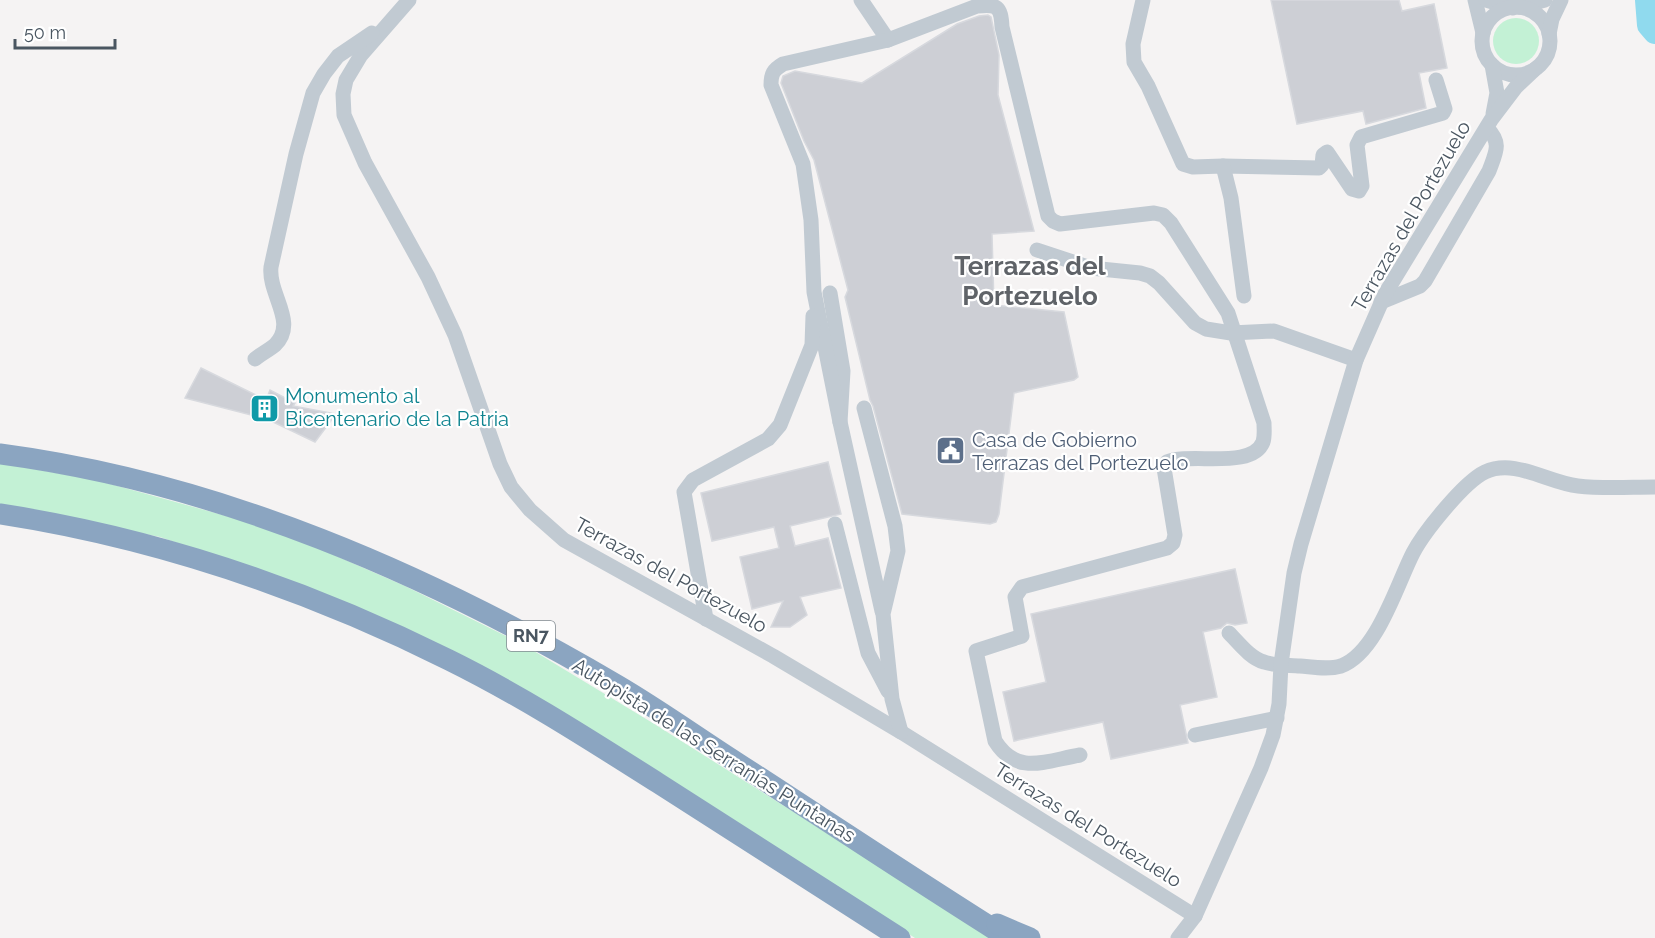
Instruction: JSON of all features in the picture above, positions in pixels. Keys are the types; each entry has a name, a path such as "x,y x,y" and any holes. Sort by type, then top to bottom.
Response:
{"highway":[{"name":"Autopista de las Serranías Puntanas","path":"0,454 53,462 133,479 228,506 352,551 474,606 621,687 1008,938"},
{"path":"0,514 106,535 226,568 324,604 431,651 486,679 559,721 900,938"},
{"path":"961,908 1030,938"}],"street":[{"name":"Terrazas del Portezuelo","path":"409,0 360,55 346,80 343,94 344,115 364,163 428,277 456,335 479,407 511,487 530,510 564,540 773,656 901,732 1194,918"},
{"path":"861,0 888,40"},
{"path":"1143,0 1133,44 1134,62 1148,86 1178,156 1183,164 1193,167 1319,168 1322,165 1323,155 1327,152 1352,189 1359,191 1362,186 1357,145 1361,138 1443,113 1445,109 1436,80"},
{"name":"Terrazas del Portezuelo","path":"1475,0 1483,33 1482,45 1485,56 1492,65 1497,93 1489,124"},
{"path":"1486,0 1529,10 1539,16 1549,34"},
{"path":"1483,33 1488,22 1506,8 1545,0"},
{"name":"Terrazas del Portezuelo","path":"1190,938 1194,918 1269,750 1277,718 1281,664 1294,573 1356,360 1381,303 1401,266 1489,124 1516,87 1542,64 1550,44 1549,34 1552,20 1561,0"},
{"path":"706,619 684,492 693,480 768,440 780,425 812,345 814,292 811,220 803,164 771,85 771,75 783,64 888,40 977,6 990,5 998,8 1002,13 1005,38 1048,216 1060,224 1154,213 1163,215 1172,223 1228,313 1264,423 1264,440 1261,446 1242,457 1176,458 1167,462 1164,468 1175,535 1173,543 1167,548 1022,587 1015,597 1022,636 976,651 995,741 1002,753 1024,764 1080,755"},
{"path":"255,359 275,345 283,333 285,320 270,279 271,267 296,154 313,93 338,56 392,19"},
{"path":"1492,65 1501,72 1513,75 1534,70"},
{"path":"1381,303 1420,286 1425,281 1489,171 1496,152 1497,141 1489,124"},
{"path":"1223,166 1231,198 1244,296"},
{"path":"1037,250 1092,268 1150,276 1196,323 1206,329 1235,333 1274,332 1356,360"},
{"path":"814,292 840,422 883,614 892,699 901,732"},
{"path":"830,293 843,371 840,422"},
{"path":"864,408 895,526 898,551 883,614"},
{"path":"1229,633 1254,657 1264,662 1333,668 1343,665 1357,655 1383,620 1417,547 1438,518 1470,482 1488,471 1515,468 1567,485 1581,487 1655,487"},
{"path":"835,524 868,653 892,699"},
{"path":"1195,735 1277,718"},
{"name":"Terrazas del Portezuelo","path":"1178,938 1194,918"}],"green space":[{"path":"1516,18 1525,19 1533,24 1538,32 1538,50 1533,58 1525,63 1516,64 1507,63 1499,58 1494,50 1493,41 1494,32 1499,24 1507,19"},
{"path":"0,463 96,480 277,530 405,586 524,645 656,725 993,938 915,938 651,767 315,590 160,537 0,505"}],"building":[{"path":"1271,0 1399,0 1402,11 1434,4 1447,68 1419,73 1426,108 1366,124 1363,111 1297,124"},
{"path":"988,15 991,17 999,55 998,95 1034,231 992,234 994,305 1064,312 1078,377 1074,380 1014,393 999,514 996,522 990,524 902,514 870,400 845,297 848,290 814,160 781,83 783,76 795,71 862,83 957,24"},
{"name":"Monumento al Bicentenario de la Patria","path":"201,368 266,400 270,390 295,403 293,406 336,414 315,442 267,419 185,398"},
{"path":"828,462 841,514 790,526 795,546 828,538 841,588 800,597 807,615 790,627 771,627 783,601 752,609 740,557 779,548 774,527 712,541 701,493"},
{"path":"1235,569 1247,623 1235,625 1227,623 1221,628 1203,632 1217,697 1180,705 1188,743 1111,759 1103,722 1014,741 1003,692 1046,682 1031,614"}],"waterway":[{"path":"1647,0 1649,25 1655,32"}],"place":[{"name":"Monumento al Bicentenario de la Patria","path":"264,408"},
{"name":"Casa de Gobierno Terrazas del Portezuelo","path":"951,451"}],"district":[{"name":"Terrazas del Portezuelo","path":"1030,281"}]}
